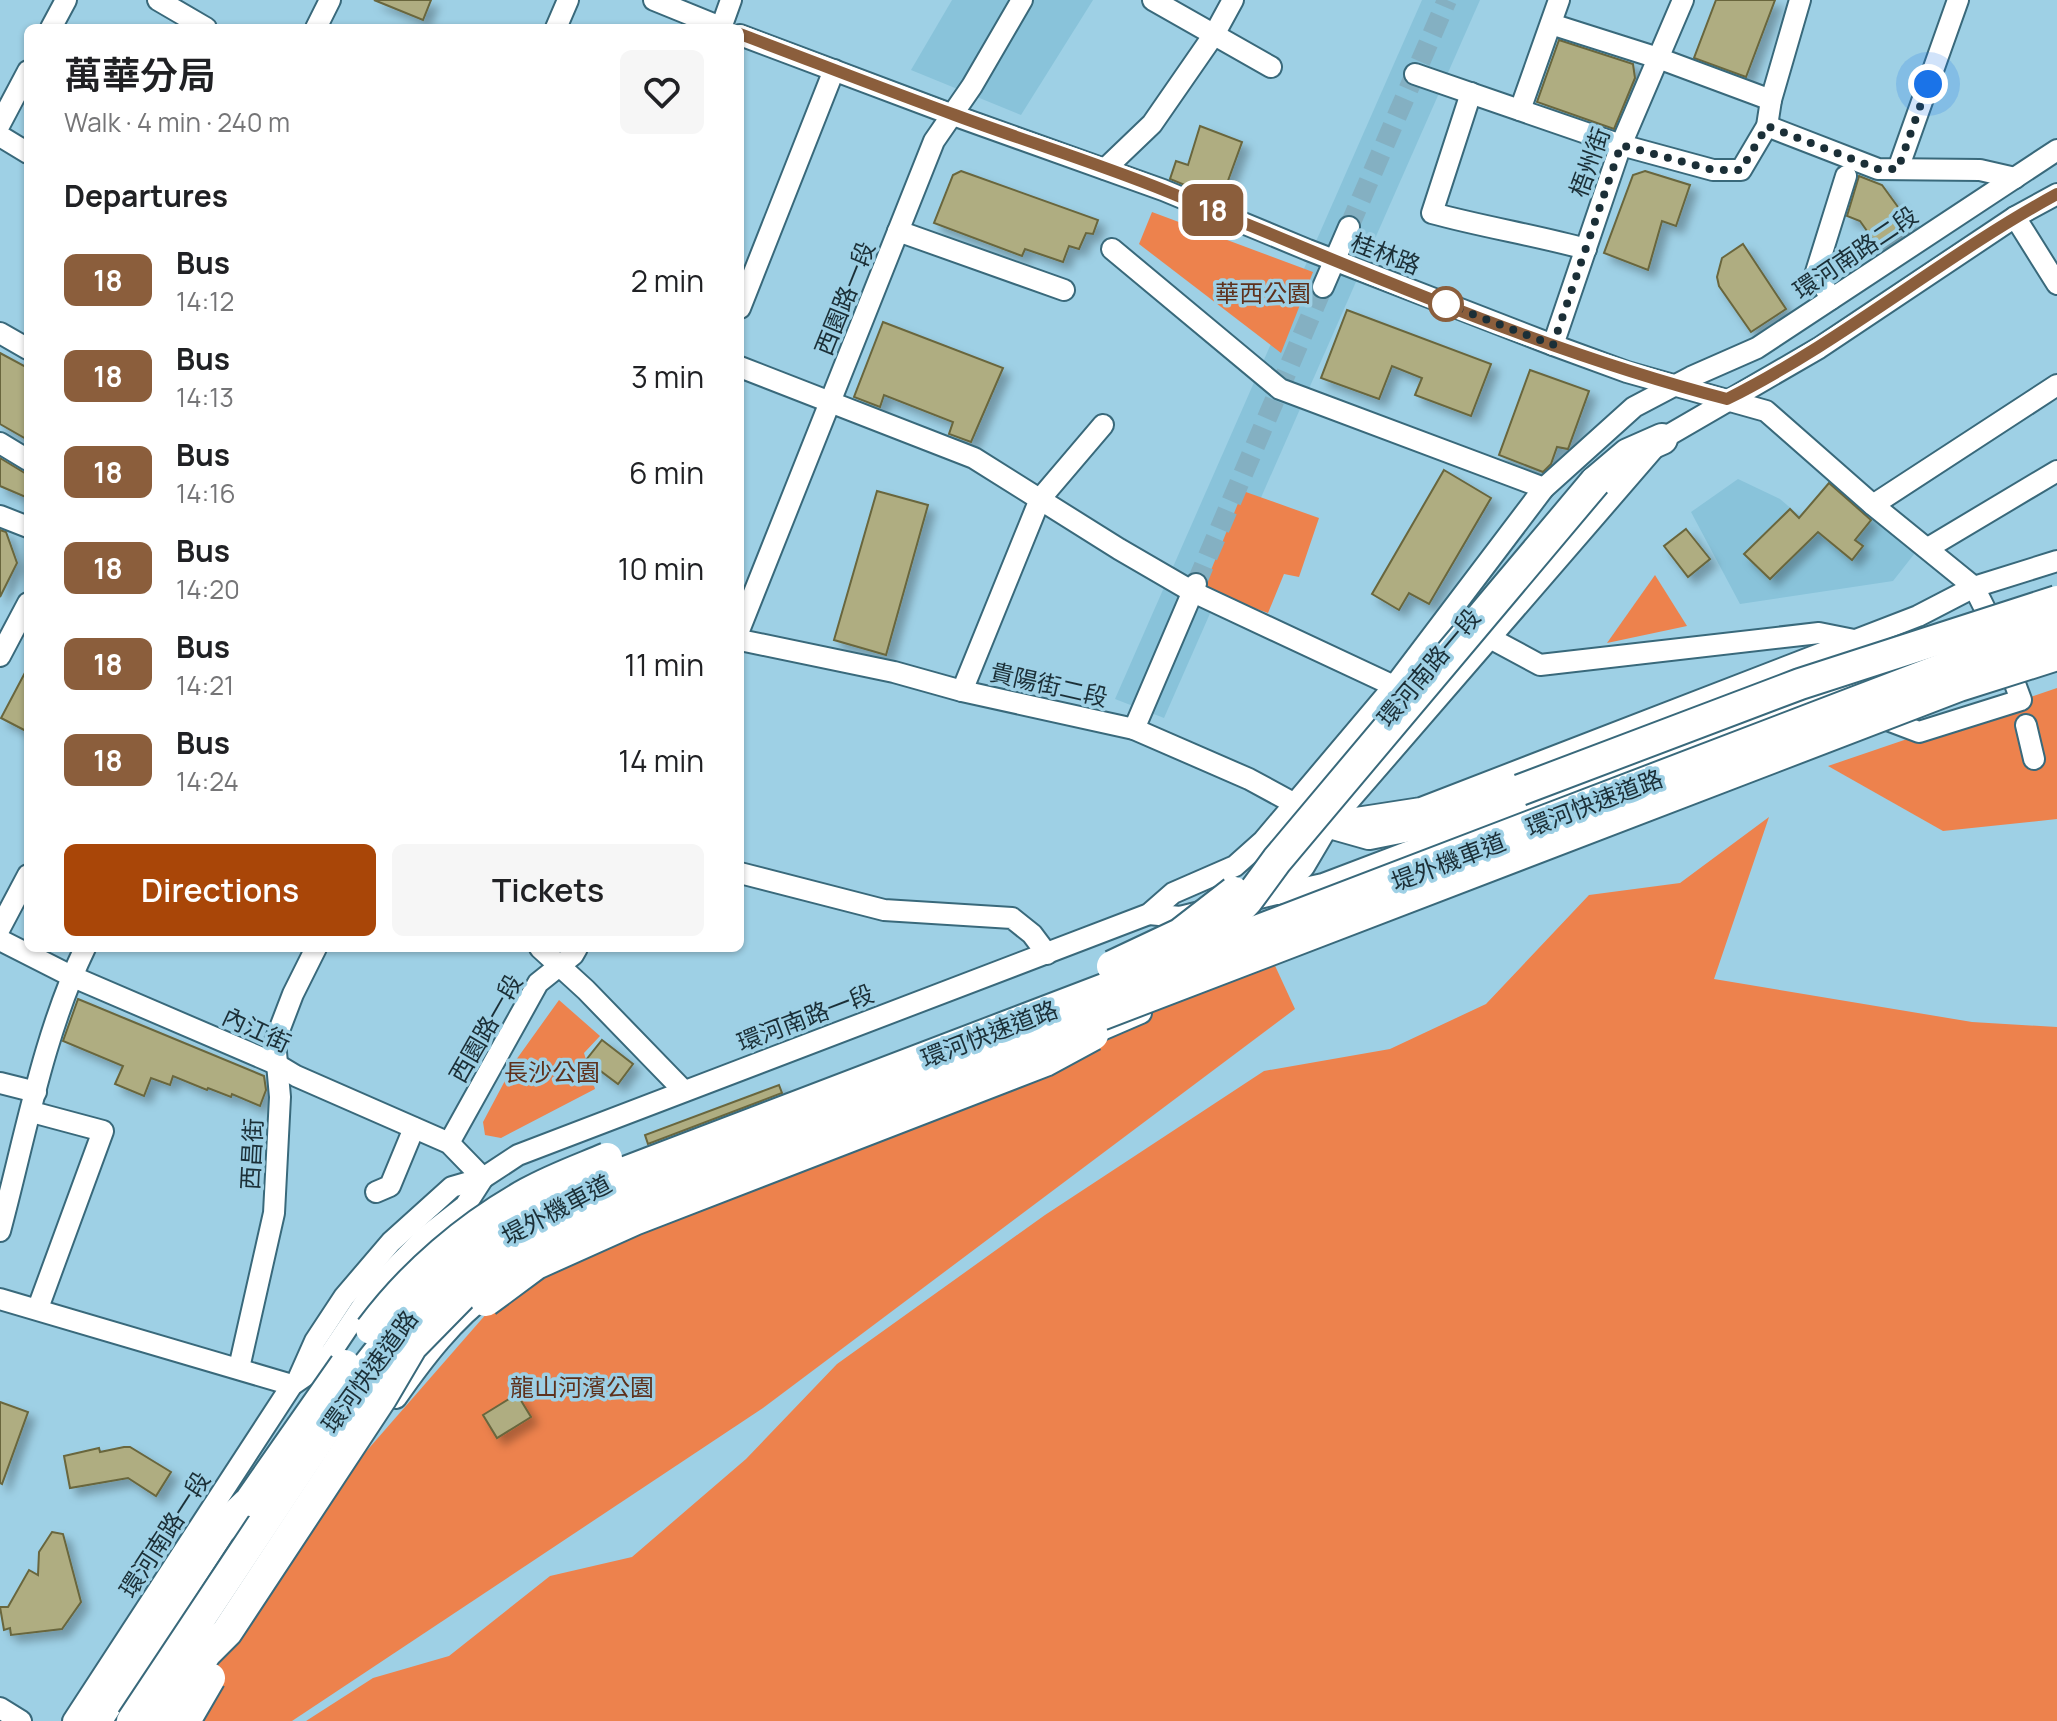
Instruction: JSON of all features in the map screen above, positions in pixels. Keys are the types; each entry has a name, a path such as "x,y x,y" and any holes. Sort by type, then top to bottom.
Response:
{"highway":[{"path":"382,1397 493,1295 536,1264 661,1209 1045,1061 1095,1034 1193,956 1247,901 1277,860 1595,482 1628,454 1662,439"},
{"path":"1330,823 1369,834 1439,820 1800,684 2057,601"},
{"name":"環河快速道路","path":"132,1721 367,1367 408,1314 457,1267 506,1230 607,1179 1961,661 2057,630"},
{"name":"環河快速道路","path":"156,1721 206,1653 227,1632 382,1397 412,1346 465,1292 524,1246 618,1200 1959,686 2057,655"},
{"path":"113,1721 163,1646 250,1501 395,1298 457,1240 529,1193 614,1155 1124,962 1180,934 1277,860"},
{"path":"96,1721 220,1530 250,1501"},
{"path":"185,1721 219,1663 227,1632"}],"street":[{"path":"53,24 66,0"},
{"path":"158,0 199,24"},
{"path":"318,24 330,0"},
{"path":"558,24 568,0"},
{"path":"654,0 711,24"},
{"path":"722,24 731,0"},
{"name":"西園路一段","path":"744,618 934,141 1022,0"},
{"path":"1153,0 1271,67"},
{"path":"1105,169 1152,124 1215,33 1233,0"},
{"path":"1520,110 1559,0"},
{"name":"梧州街","path":"1553,345 1621,145 1683,0"},
{"path":"1415,74 1621,145 1713,170 1741,170 1767,126 1771,100 1800,0"},
{"path":"1898,169 1958,0"},
{"path":"1551,24 1658,58 1771,100"},
{"name":"桂林路","path":"744,36 1163,190 1334,261 1553,345 1627,372 1766,411 1873,505 1974,587 2013,676"},
{"path":"744,298 834,70"},
{"path":"0,124 24,79"},
{"path":"1471,93 1432,213 1586,249"},
{"path":"1767,126 1878,169 1980,170 2015,178"},
{"path":"0,136 24,151"},
{"name":"環河南路二段","path":"1674,385 1757,348 2015,178 2055,147"},
{"path":"1831,299 1816,272 1846,176"},
{"path":"1727,399 1776,375 2015,217 2057,194"},
{"path":"2015,217 2057,284"},
{"path":"1323,287 1349,227"},
{"path":"898,231 1064,290"},
{"path":"1112,249 1280,389 1544,488"},
{"path":"0,333 24,347"},
{"path":"744,369 974,458 1195,588 1394,686"},
{"name":"環河南路一段","path":"73,1721 296,1381 315,1341 344,1297 391,1242 452,1187 483,1178 518,1155 1149,914 1173,893 1235,866 1297,804 1394,686 1544,488 1634,407 1674,385"},
{"path":"1873,505 2057,385"},
{"name":"環河南路一段","path":"1149,914 1180,917 1276,894 1304,867 1330,823 1662,439 1727,399"},
{"path":"962,691 1040,499 1103,425"},
{"path":"0,443 24,458"},
{"path":"1928,548 2057,471"},
{"path":"0,516 24,525"},
{"path":"1330,823 1421,808 1918,616 1974,587 2057,561"},
{"path":"1276,894 1323,884 1985,633 2043,590 2057,587"},
{"path":"1134,729 1195,588"},
{"path":"0,656 24,611"},
{"path":"1994,627 2057,630"},
{"path":"1488,637 1540,665 1819,633 1854,640"},
{"name":"貴陽街二段","path":"744,641 894,672 962,691 1134,729 1249,779 1330,823"},
{"name":"堤外機車道","path":"175,1721 428,1353 473,1305 532,1262 626,1216 1115,1026 1173,997 1375,916 1890,721 1907,711 2057,665"},
{"path":"2026,725 2034,759"},
{"path":"744,874 884,910 1012,918 1032,934 1047,954"},
{"path":"0,928 24,883"},
{"name":"內江街","path":"0,940 71,976 449,1143 483,1178"},
{"path":"0,1231 71,976 83,952"},
{"name":"西昌街","path":"239,1368 274,1213 280,1097 275,1041 314,952"},
{"path":"544,952 586,990 684,1091"},
{"name":"西園路一段","path":"449,1143 538,983 575,952"},
{"name":"堤外機車道","path":"156,1721 203,1658 420,1341 465,1294 525,1250 619,1203 825,1122 1109,1015 1173,997"},
{"path":"0,1083 34,1102 103,1131 38,1308"},
{"path":"376,1192 390,1186 414,1128"},
{"name":"環河南路一段","path":"296,1381 324,1363 373,1290 424,1238 465,1206 483,1178"},
{"path":"0,1299 239,1368 296,1381"},
{"path":"122,1721 349,1369 349,1356 338,1340"},
{"path":"0,1708 21,1721"}],"shaded area":[{"path":"952,0 1093,0 1021,115 911,70"},
{"path":"1422,0 1480,0 1164,718 1115,699"},
{"path":"1738,479 1780,499 1801,517 1830,482 1915,553 1893,581 1740,604 1691,512"}],"green space":[{"name":"華西公園","path":"1152,212 1313,272 1281,353 1139,244"},
{"path":"1243,491 1319,518 1299,577 1284,574 1268,613 1203,590"},
{"path":"1655,575 1687,626 1607,643"},
{"path":"2057,688 2057,819 1943,831 1828,766"},
{"path":"1769,817 1714,979 1972,1022 2057,1027 2057,1721 306,1721 373,1678 449,1656 550,1576 632,1557 746,1459 837,1364 1045,1215 1264,1071 1390,1049 1486,1004 1589,895 1680,883"},
{"name":"龍山河濱公園","path":"1271,957 1295,1009 763,1408 292,1721 150,1721 239,1597 508,1289"},
{"name":"長沙公園","path":"559,1000 600,1036 584,1053 595,1089 501,1138 485,1135 483,1122 516,1060"}],"building":[{"path":"374,0 431,0 423,20"},
{"path":"1716,0 1775,0 1746,77 1694,58"},
{"path":"1559,40 1633,64 1635,78 1614,129 1537,102"},
{"path":"1200,126 1242,142 1221,200 1170,179 1176,161 1188,165"},
{"path":"961,171 1098,220 1093,234 1086,233 1079,249 1069,246 1063,262 1025,249 1022,256 934,223 953,175"},
{"path":"1645,171 1690,185 1676,226 1662,221 1648,270 1604,253 1633,175"},
{"path":"1859,176 1882,185 1911,225 1879,248 1860,221 1847,216"},
{"path":"1743,244 1786,309 1751,332 1719,286 1717,277 1722,258"},
{"path":"1347,310 1491,364 1471,416 1415,395 1422,378 1392,366 1379,399 1321,378"},
{"path":"883,322 1003,368 971,442 949,434 953,422 884,395 880,407 854,397"},
{"path":"0,353 24,366 24,438 0,424"},
{"path":"1530,370 1589,391 1568,449 1557,447 1551,464 1543,472 1499,455"},
{"path":"0,458 24,473 24,496 0,486"},
{"path":"1444,470 1491,498 1429,604 1409,593 1399,610 1372,594"},
{"path":"1829,483 1871,520 1855,540 1863,546 1852,560 1818,532 1770,579 1744,554 1790,509 1799,518"},
{"path":"877,491 928,505 886,655 834,640"},
{"path":"1686,529 1710,559 1688,577 1664,546"},
{"path":"0,530 6,532 17,563 0,597"},
{"path":"24,675 24,730 1,718"},
{"path":"78,999 264,1076 266,1090 260,1106 173,1076 170,1085 151,1078 144,1096 115,1084 123,1066 63,1041"},
{"path":"602,1040 633,1064 618,1084 586,1060"},
{"path":"779,1085 782,1093 648,1144 645,1135"},
{"path":"517,1394 531,1417 497,1438 483,1415"},
{"path":"0,1402 28,1412 2,1484 0,1483"},
{"path":"130,1447 171,1472 156,1496 128,1478 70,1488 64,1456 99,1448 100,1452"},
{"path":"52,1532 63,1534 81,1602 62,1629 11,1635 10,1628 4,1630 0,1607 8,1607 29,1570 38,1575 39,1552"}],"tunnel":[{"path":"1349,227 1447,0"},
{"path":"1196,584 1323,287"}],"bus line":[{"name":"18","path":"744,36 1163,190 1553,345 1627,372 1727,399 1776,375 2015,217 2057,194"}],"route":[{"path":"1446,304 1553,345 1621,145 1713,170 1741,170 1767,126 1878,169 1898,169 1928,84"}]}
